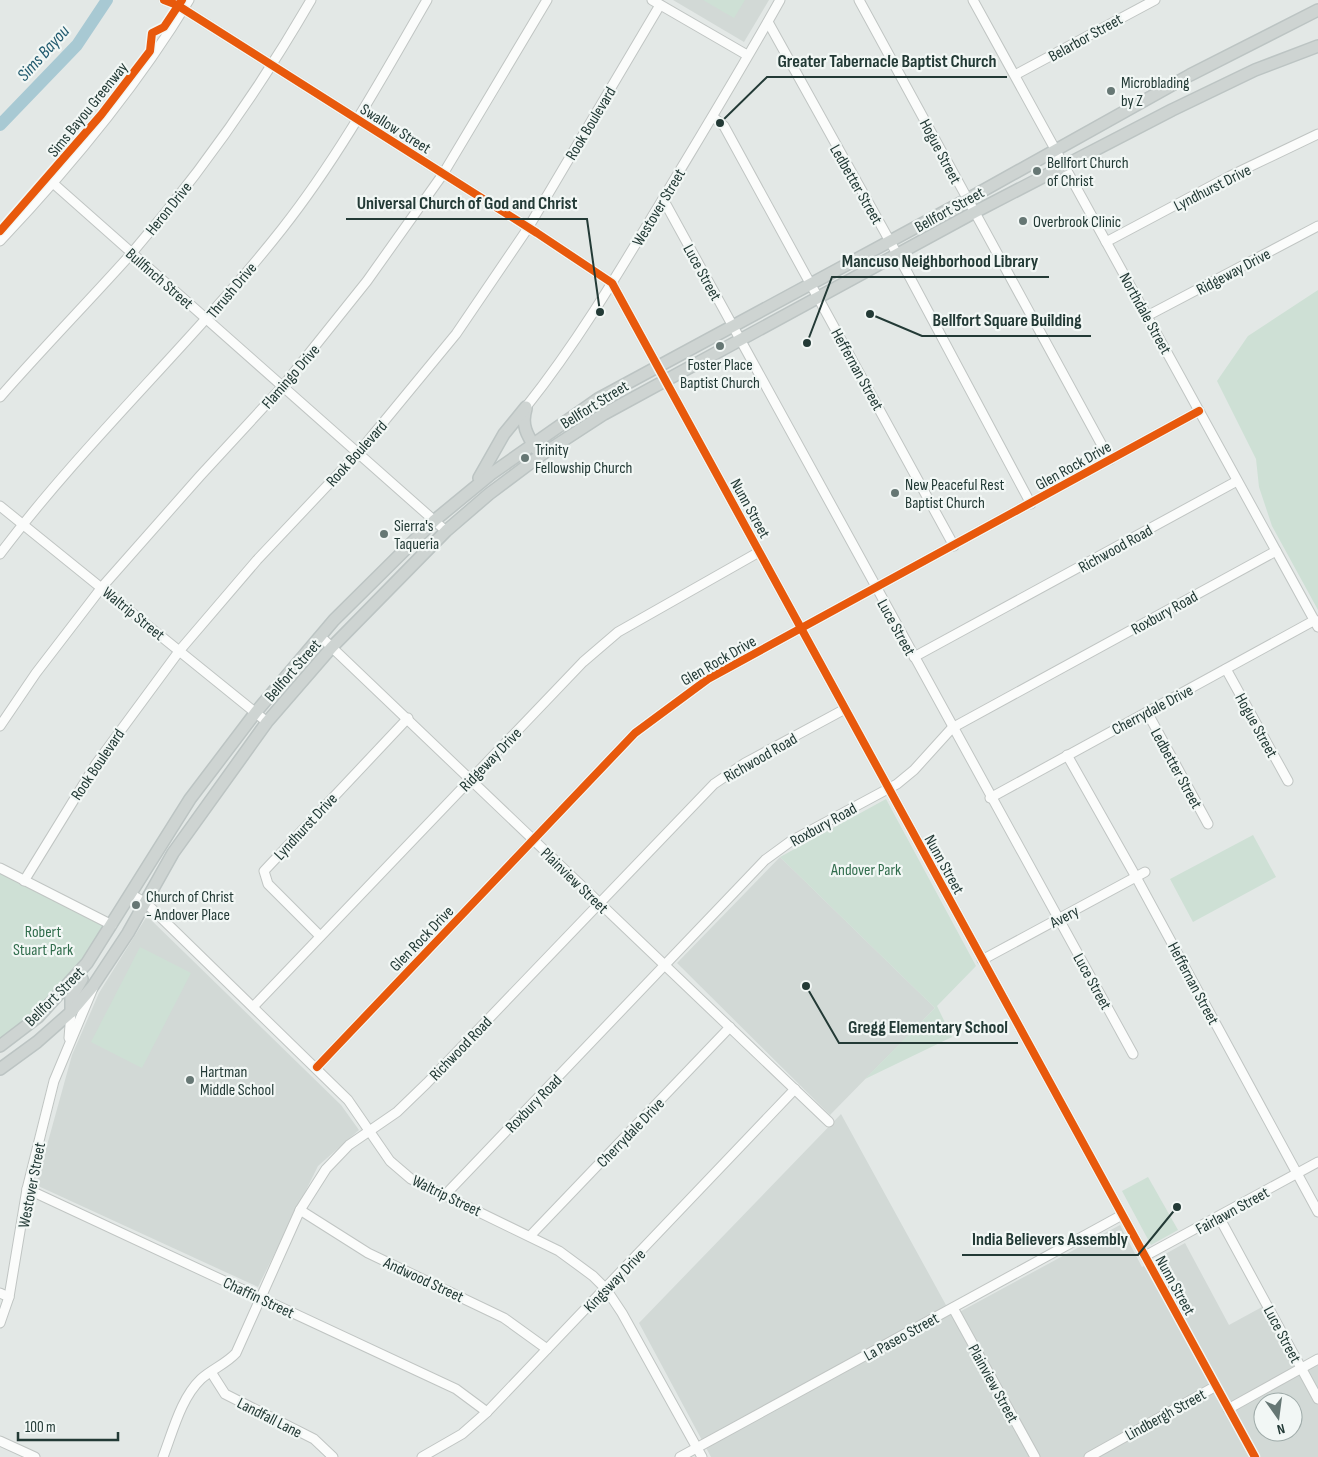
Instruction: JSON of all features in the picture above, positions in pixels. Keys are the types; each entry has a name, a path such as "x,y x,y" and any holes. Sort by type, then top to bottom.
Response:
{"main road":[{"name":"Bellfort Street","path":"0,1046 38,1017 87,963 132,895 190,799 256,712 334,620 435,520 472,490 532,443 598,399 968,199 1190,74 1318,10"},
{"name":"Bellfort Street","path":"0,1069 37,1042 71,1012 93,986 146,903 173,853 267,722 332,647 446,531 489,494 541,455 604,414 975,212 1064,164 1087,155 1172,110 1255,70 1318,46"},
{"path":"472,490 511,425 526,407"},
{"path":"524,430 523,418 526,407"},
{"path":"511,425 521,426 541,455"},
{"path":"190,799 203,810"},
{"path":"71,1012 70,998 84,974 87,963"}],"street":[{"name":"Swallow Street","path":"164,0 184,10 443,174 612,284"},
{"path":"0,241 54,184 145,68 189,0"},
{"name":"Heron Drive","path":"0,397 131,253 192,179 272,66 311,0"},
{"name":"Thrush Drive","path":"0,554 23,524 110,423 207,319 282,228 357,120 428,0"},
{"name":"Flamingo Drive","path":"0,726 36,673 102,587 283,386 367,281 443,174 547,0"},
{"name":"Westover Street","path":"526,407 549,378 612,284 713,117 780,0"},
{"name":"Hogue Street","path":"859,0 1110,460"},
{"name":"Northdale Street","path":"974,0 1316,624"},
{"name":"Belarbor Street","path":"1015,75 1155,0"},
{"path":"656,2 747,55"},
{"name":"Rook Boulevard","path":"24,881 96,764 180,650 257,560 358,453 456,334 528,228 656,2"},
{"name":"Ledbetter Street","path":"768,22 898,255 1032,504"},
{"name":"Heffernan Street","path":"713,117 724,126 954,546"},
{"name":"Lyndhurst Drive","path":"1106,242 1230,176 1318,134"},
{"name":"Bullfinch Street","path":"54,184 446,531"},
{"name":"Luce Street","path":"662,199 741,340 990,798 1133,1054"},
{"name":"Ridgeway Drive","path":"1147,316 1318,226"},
{"name":"Nunn Street","path":"612,284 1255,1457"},
{"name":"Glen Rock Drive","path":"317,1068 635,733 667,707 708,679 1032,504 1199,411"},
{"name":"Richwood Road","path":"914,658 1237,481"},
{"name":"Waltrip Street","path":"0,506 267,722"},
{"name":"Roxbury Road","path":"445,1195 765,860 791,841 888,788 914,770 952,728 1276,551"},
{"name":"Ridgeway Drive","path":"253,1007 583,662 618,632 759,552"},
{"name":"Cherrydale Drive","path":"990,798 1226,669 1316,624"},
{"name":"Plainview Street","path":"320,637 408,718 598,903 829,1122"},
{"name":"Hogue Street","path":"1226,669 1288,781"},
{"name":"Richwood Road","path":"163,1457 188,1395 196,1385 236,1353 300,1210 326,1169 343,1151 368,1130 397,1112 714,784 745,763 845,709"},
{"name":"Ledbetter Street","path":"1146,712 1208,824"},
{"name":"Lyndhurst Drive","path":"320,936 268,884 264,871 408,718"},
{"name":"Heffernan Street","path":"1067,755 1136,877 1318,1212"},
{"path":"0,868 112,925"},
{"name":"Avery","path":"982,960 1145,872"},
{"name":"Waltrip Street","path":"132,895 146,903 317,1068 348,1100 390,1161 411,1179 530,1236 579,1264 606,1289 622,1313 702,1457"},
{"name":"Westover Street","path":"0,1323 9,1297 27,1190 54,1082 62,1057 68,1049 93,986"},
{"name":"Westover Street","path":"68,1049 71,1012"},
{"name":"Cherrydale Drive","path":"530,1236 730,1028"},
{"name":"Kingsway Drive","path":"422,1457 432,1455 462,1434 488,1412 794,1089"},
{"name":"Fairlawn Street","path":"1145,1256 1318,1162"},
{"name":"Chaffin Street","path":"27,1190 456,1389 488,1412"},
{"name":"Andwood Street","path":"300,1210 368,1253 504,1318 547,1349"},
{"name":"La Paseo Street","path":"680,1457 1122,1215"},
{"name":"Luce Street","path":"1219,1217 1318,1399"},
{"path":"0,1293 9,1297"},
{"name":"Plainview Street","path":"953,1308 1035,1457"},
{"name":"Lindbergh Street","path":"1228,1408 1318,1359"},
{"name":"Landfall Lane","path":"211,1372 225,1394 314,1439 333,1457"},
{"name":"Lindbergh Street","path":"1089,1457 1216,1386"},
{"path":"0,1441 35,1457"}],"shaded area":[{"path":"673,0 769,0 744,42"},
{"path":"780,857 935,1008 830,1115 677,963"},
{"name":"Hartman Middle School","path":"147,916 341,1105 359,1130 318,1166 258,1287 36,1185 72,1055 99,993"},
{"path":"841,1114 952,1316 1120,1225 1142,1267 1185,1243 1229,1325 1262,1307 1299,1373 1318,1364 1318,1457 711,1457 639,1323"}],"green space":[{"path":"703,0 745,0 734,18"},
{"path":"1318,290 1318,610 1272,526 1259,487 1256,459 1217,381 1248,336"},
{"name":"Andover Park","path":"886,799 976,966 937,1006 952,1037 865,1079 935,1008 780,857"},
{"path":"1253,835 1276,877 1193,922 1170,879"},
{"name":"Robert Stuart Park","path":"0,869 106,927 83,959 57,988 0,1041"},
{"path":"140,947 191,973 142,1068 91,1042"},
{"path":"1148,1177 1178,1230 1151,1245 1122,1191"}],"waterway":[{"name":"Sims Bayou","path":"0,125 77,45 107,0"}],"cycle path":[{"path":"164,0 177,5 537,233 612,283 1255,1457"},
{"name":"Sims Bayou Greenway","path":"0,231 101,115 150,51 152,33 164,27 182,0"},
{"path":"317,1067 635,733 708,679 1199,411"}],"place":[{"name":"Microblading by Z","path":"1111,91"},
{"name":"Greater Tabernacle Baptist Church","path":"720,123"},
{"name":"Bellfort Church of Christ","path":"1037,171"},
{"name":"Overbrook Clinic","path":"1023,221"},
{"name":"Universal Church of God and Christ","path":"600,312"},
{"name":"Bellfort Square Building","path":"870,314"},
{"name":"Mancuso Neighborhood Library","path":"807,343"},
{"name":"Foster Place Baptist Church","path":"720,346"},
{"name":"Trinity Fellowship Church","path":"525,458"},
{"name":"New Peaceful Rest Baptist Church","path":"895,493"},
{"name":"Sierra's Taqueria","path":"384,534"},
{"name":"Church of Christ - Andover Place","path":"136,905"},
{"name":"Gregg Elementary School","path":"806,986"},
{"name":"Hartman Middle School","path":"190,1080"},
{"name":"India Believers Assembly","path":"1177,1207"}]}
